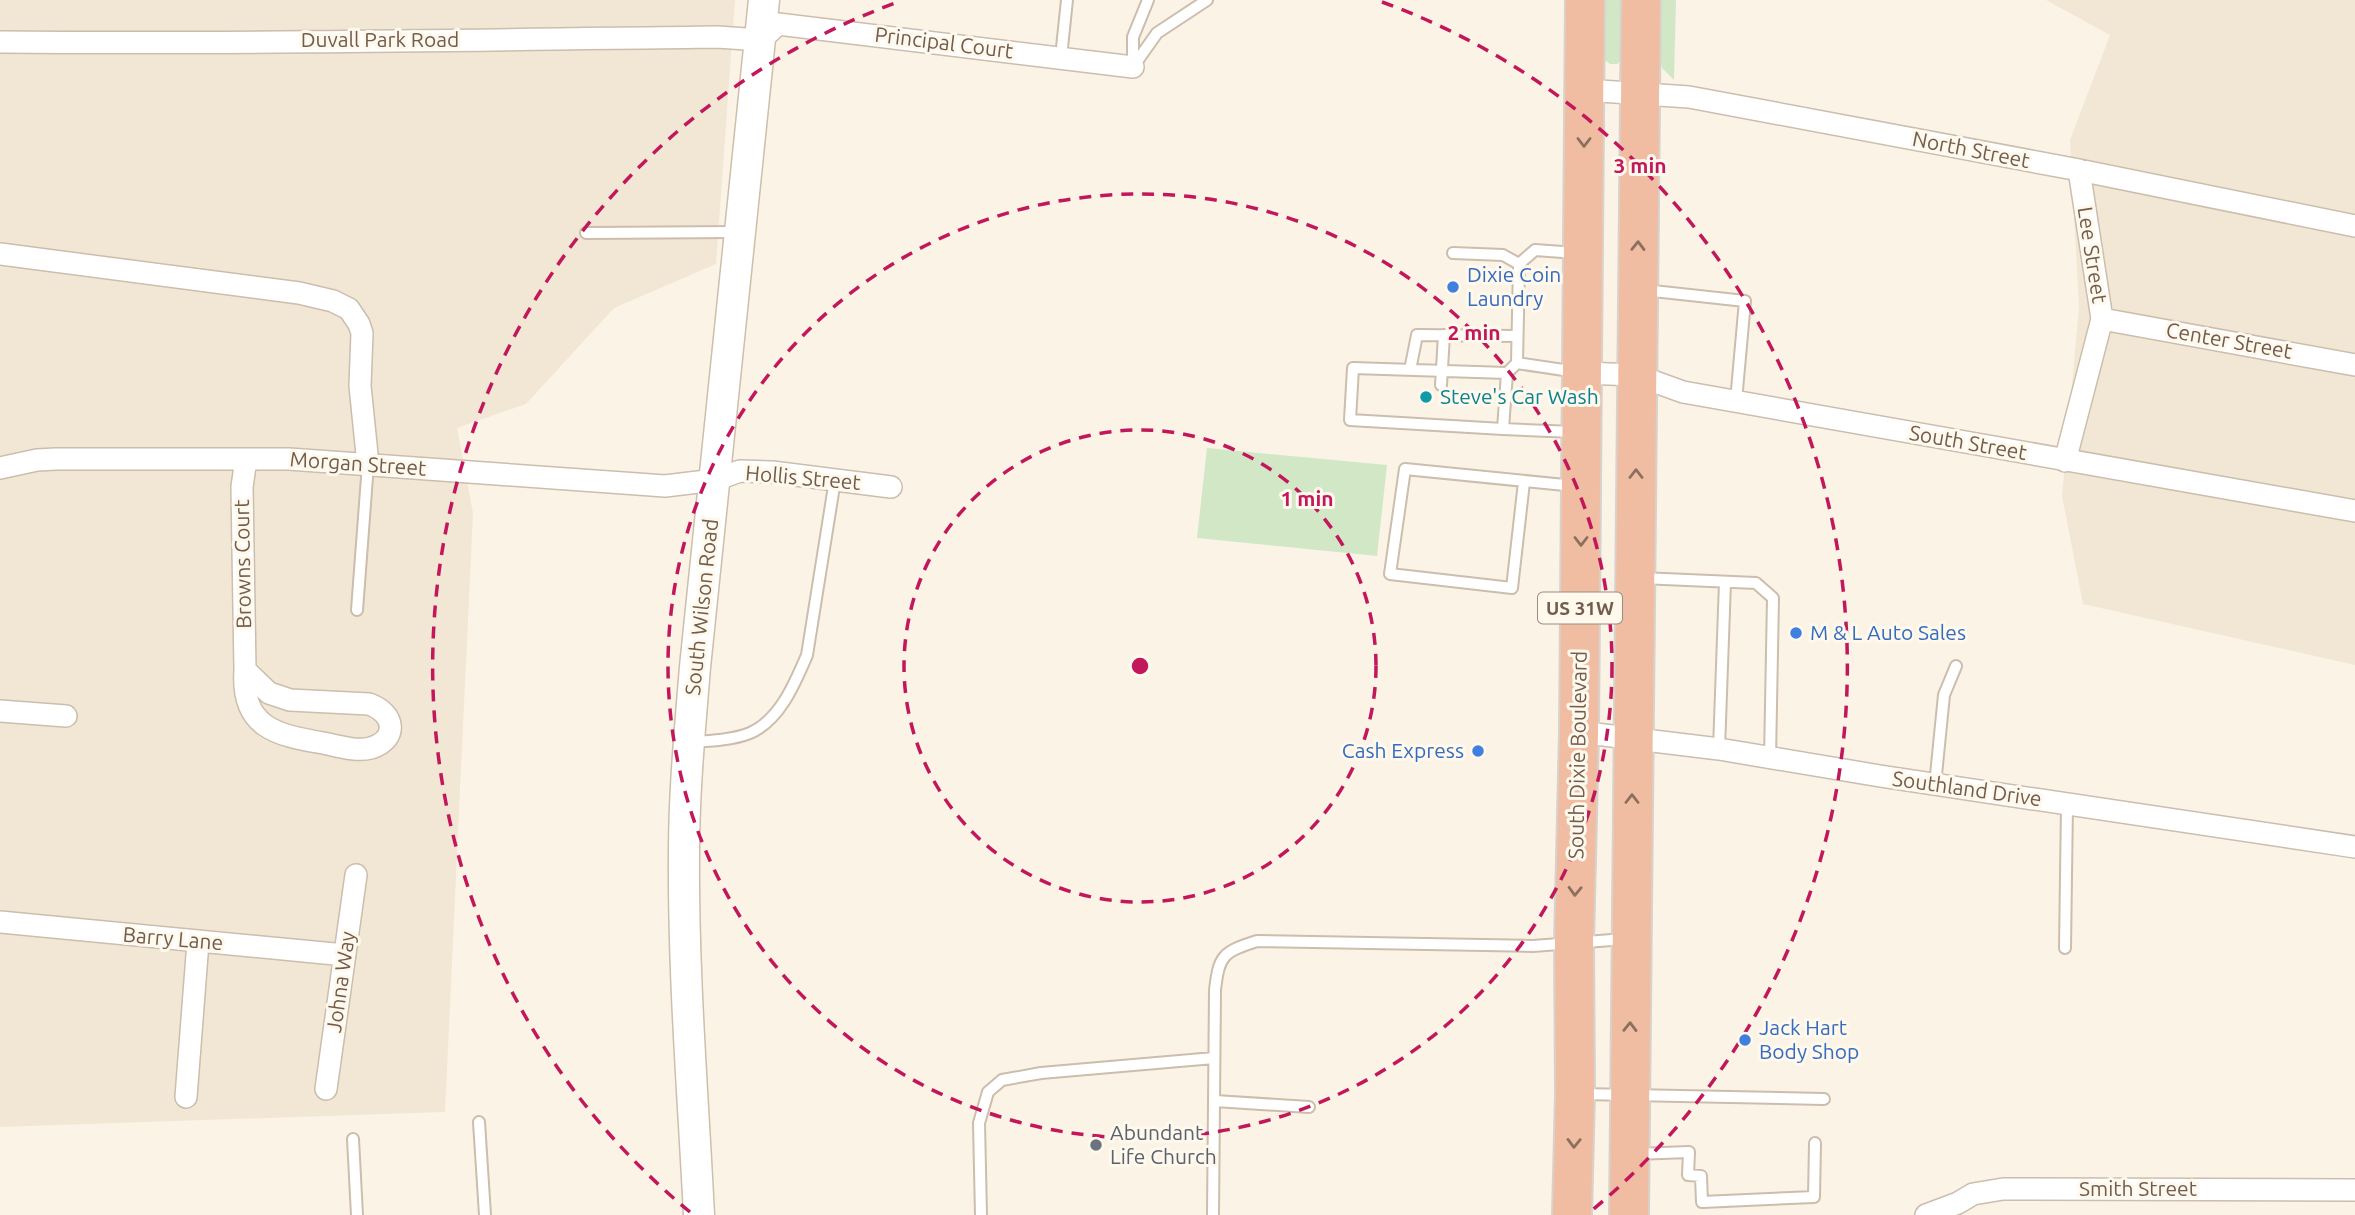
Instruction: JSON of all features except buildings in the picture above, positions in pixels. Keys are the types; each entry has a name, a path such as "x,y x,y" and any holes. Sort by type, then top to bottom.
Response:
{"highway":[{"name":"South Dixie Boulevard","path":"1572,1215 1585,0"},
{"name":"US 31W","path":"1629,1215 1641,0"}],"main road":[{"name":"South Wilson Road","path":"699,1215 686,959 684,853 689,742 764,0"}],"street":[{"name":"Principal Court","path":"761,40 778,24 1133,67"},
{"name":"Duvall Park Road","path":"0,42 176,43 703,37 761,40"},
{"name":"North Street","path":"1585,90 1689,97 2079,170 2355,226"},
{"name":"Lee Street","path":"2066,461 2102,319 2079,170"},
{"path":"0,254 299,293 334,301 349,309 362,333 360,386 368,464"},
{"name":"Center Street","path":"2102,319 2355,365"},
{"name":"South Street","path":"1583,373 1636,375 1683,392 2355,511"},
{"name":"Morgan Street","path":"0,468 56,459 246,459 368,464 665,486 715,480"},
{"name":"Browns Court","path":"245,670 269,693 290,700 369,704 380,708 391,724 390,734 383,742 370,748 357,749 292,738 263,726 249,710 245,698 242,487 246,459"},
{"name":"Hollis Street","path":"715,480 740,471 772,472 891,487"},
{"path":"0,711 66,716"},
{"name":"Southland Drive","path":"1579,732 1719,749 1935,785 2355,847"},
{"name":"Johna Way","path":"326,1089 356,875"},
{"name":"Barry Lane","path":"0,922 345,955"},
{"path":"186,1097 198,942"},
{"name":"Smith Street","path":"1926,1215 1973,1194 2003,1189 2355,1190"}],"lane":[{"path":"1061,57 1067,0"},
{"path":"1133,67 1133,37 1149,0"},
{"path":"1133,67 1157,33 1207,0"},
{"path":"586,233 741,232"},
{"path":"1503,429 1507,373 1517,363 1519,264 1535,250 1583,253"},
{"path":"1452,253 1503,255 1519,264"},
{"path":"1638,290 1745,301 1736,401"},
{"path":"1409,370 1417,335 1516,337"},
{"path":"1441,385 1444,335"},
{"path":"1517,363 1583,373"},
{"path":"1507,373 1353,368 1350,420 1582,433"},
{"path":"1439,412 1439,425"},
{"path":"357,610 368,464"},
{"path":"1524,482 1512,588 1391,574 1405,469 1581,486"},
{"path":"689,742 748,734 765,724 777,711 798,677 807,655 835,480"},
{"path":"1635,578 1756,583 1773,598 1770,758"},
{"path":"1719,749 1725,582"},
{"path":"1935,785 1944,695 1956,666"},
{"path":"2066,948 2067,804"},
{"path":"1213,1215 1215,990 1218,965 1233,949 1257,941 1533,946 1631,939"},
{"path":"982,1215 979,1123 988,1092 1002,1080 1041,1073 1214,1058"},
{"path":"1575,1094 1824,1099"},
{"path":"1215,1101 1309,1107"},
{"path":"479,1122 485,1215"},
{"path":"353,1139 357,1215"},
{"path":"1702,1202 1814,1198 1815,1143"},
{"path":"1629,1154 1689,1152 1688,1175 1701,1176 1702,1215"}],"shaded area":[{"path":"0,0 735,0 716,264 614,308 526,404 457,428 473,513 445,1112 0,1127"},
{"path":"2046,0 2355,0 2355,665 2083,604 2062,496 2079,307 2070,140 2110,35"}],"green space":[{"path":"1600,0 1628,0 1627,56 1617,64 1610,64 1602,58"},
{"path":"1660,0 1676,0 1674,80 1662,68"},
{"path":"1207,448 1387,465 1377,556 1197,538"}],"place":[{"name":"Dixie Coin Laundry","path":"1453,287"},
{"name":"Steve's Car Wash","path":"1426,397"},
{"name":"M & L Auto Sales","path":"1796,633"},
{"name":"Cash Express","path":"1478,751"},
{"name":"Jack Hart Body Shop","path":"1745,1040"},
{"name":"Abundant Life Church","path":"1096,1145"}]}
